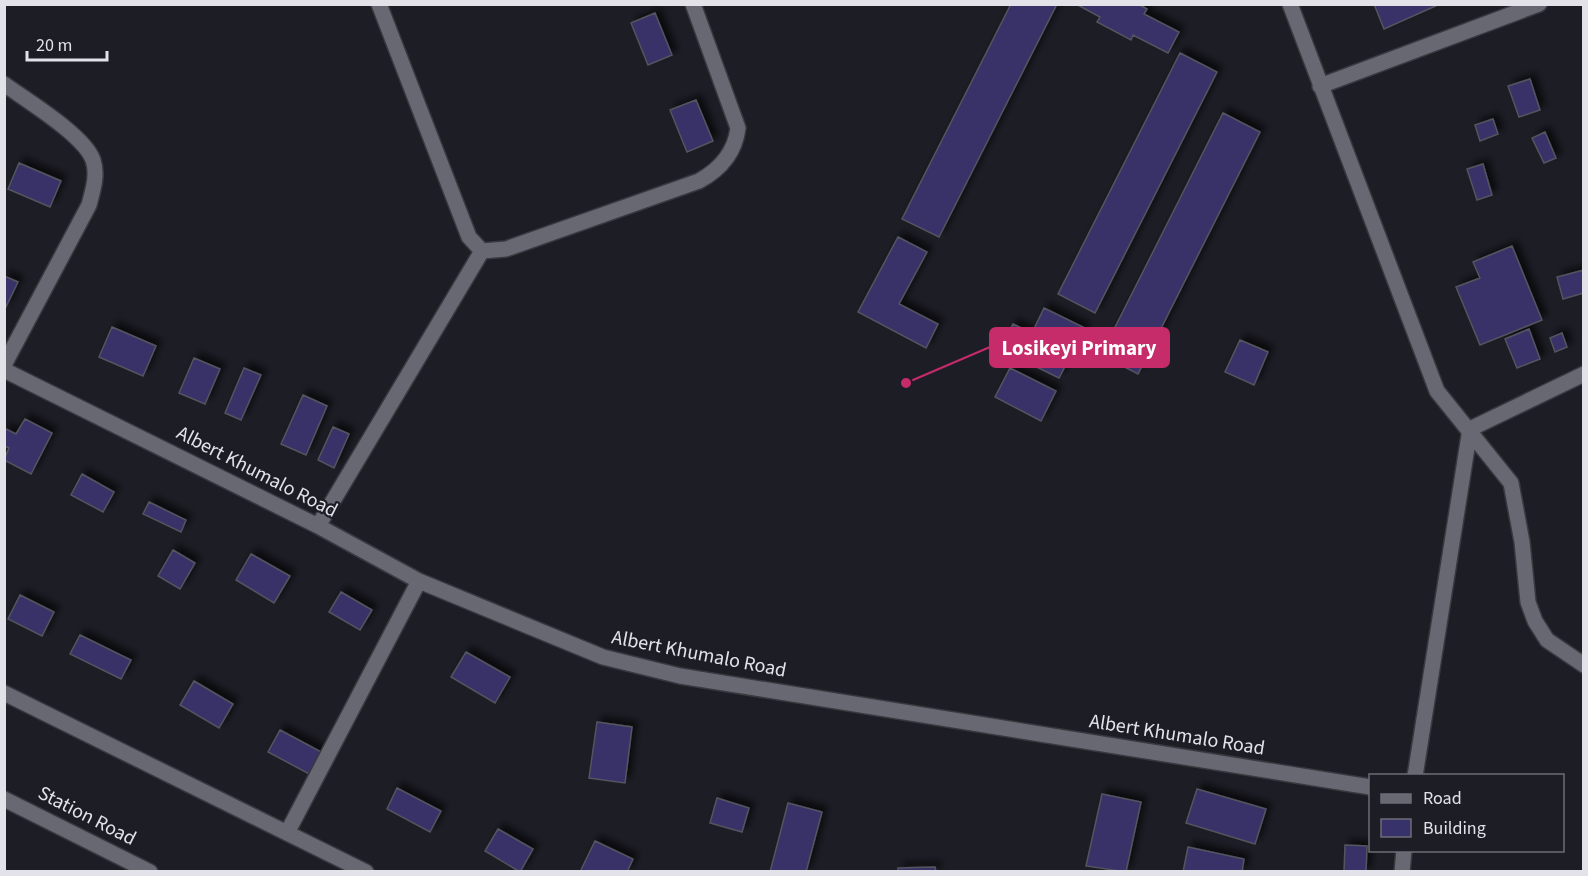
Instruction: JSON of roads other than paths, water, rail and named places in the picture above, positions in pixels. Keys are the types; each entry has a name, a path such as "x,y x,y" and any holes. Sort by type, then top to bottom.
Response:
{"street":[{"path":"379,4 469,237 482,251"},
{"path":"482,251 506,249 699,181 722,165 738,128 693,4"},
{"path":"1290,4 1437,391 1470,429 1510,483 1522,542 1528,602 1535,621 1547,640 1584,665"},
{"path":"1320,86 1539,4"},
{"path":"4,84 76,138 92,158 96,180 89,205 4,365"},
{"path":"318,526 482,251"},
{"name":"Albert Khumalo Road","path":"4,370 318,526 419,581 603,657 680,676 1369,787"},
{"path":"1470,429 1584,374"},
{"path":"1415,774 1470,429"},
{"path":"287,833 419,581"},
{"path":"4,693 366,872"},
{"name":"Station Road","path":"4,799 150,872"},
{"path":"1402,872 1404,852"}],"place":[{"name":"Losikeyi Primary","path":"906,383"}]}
